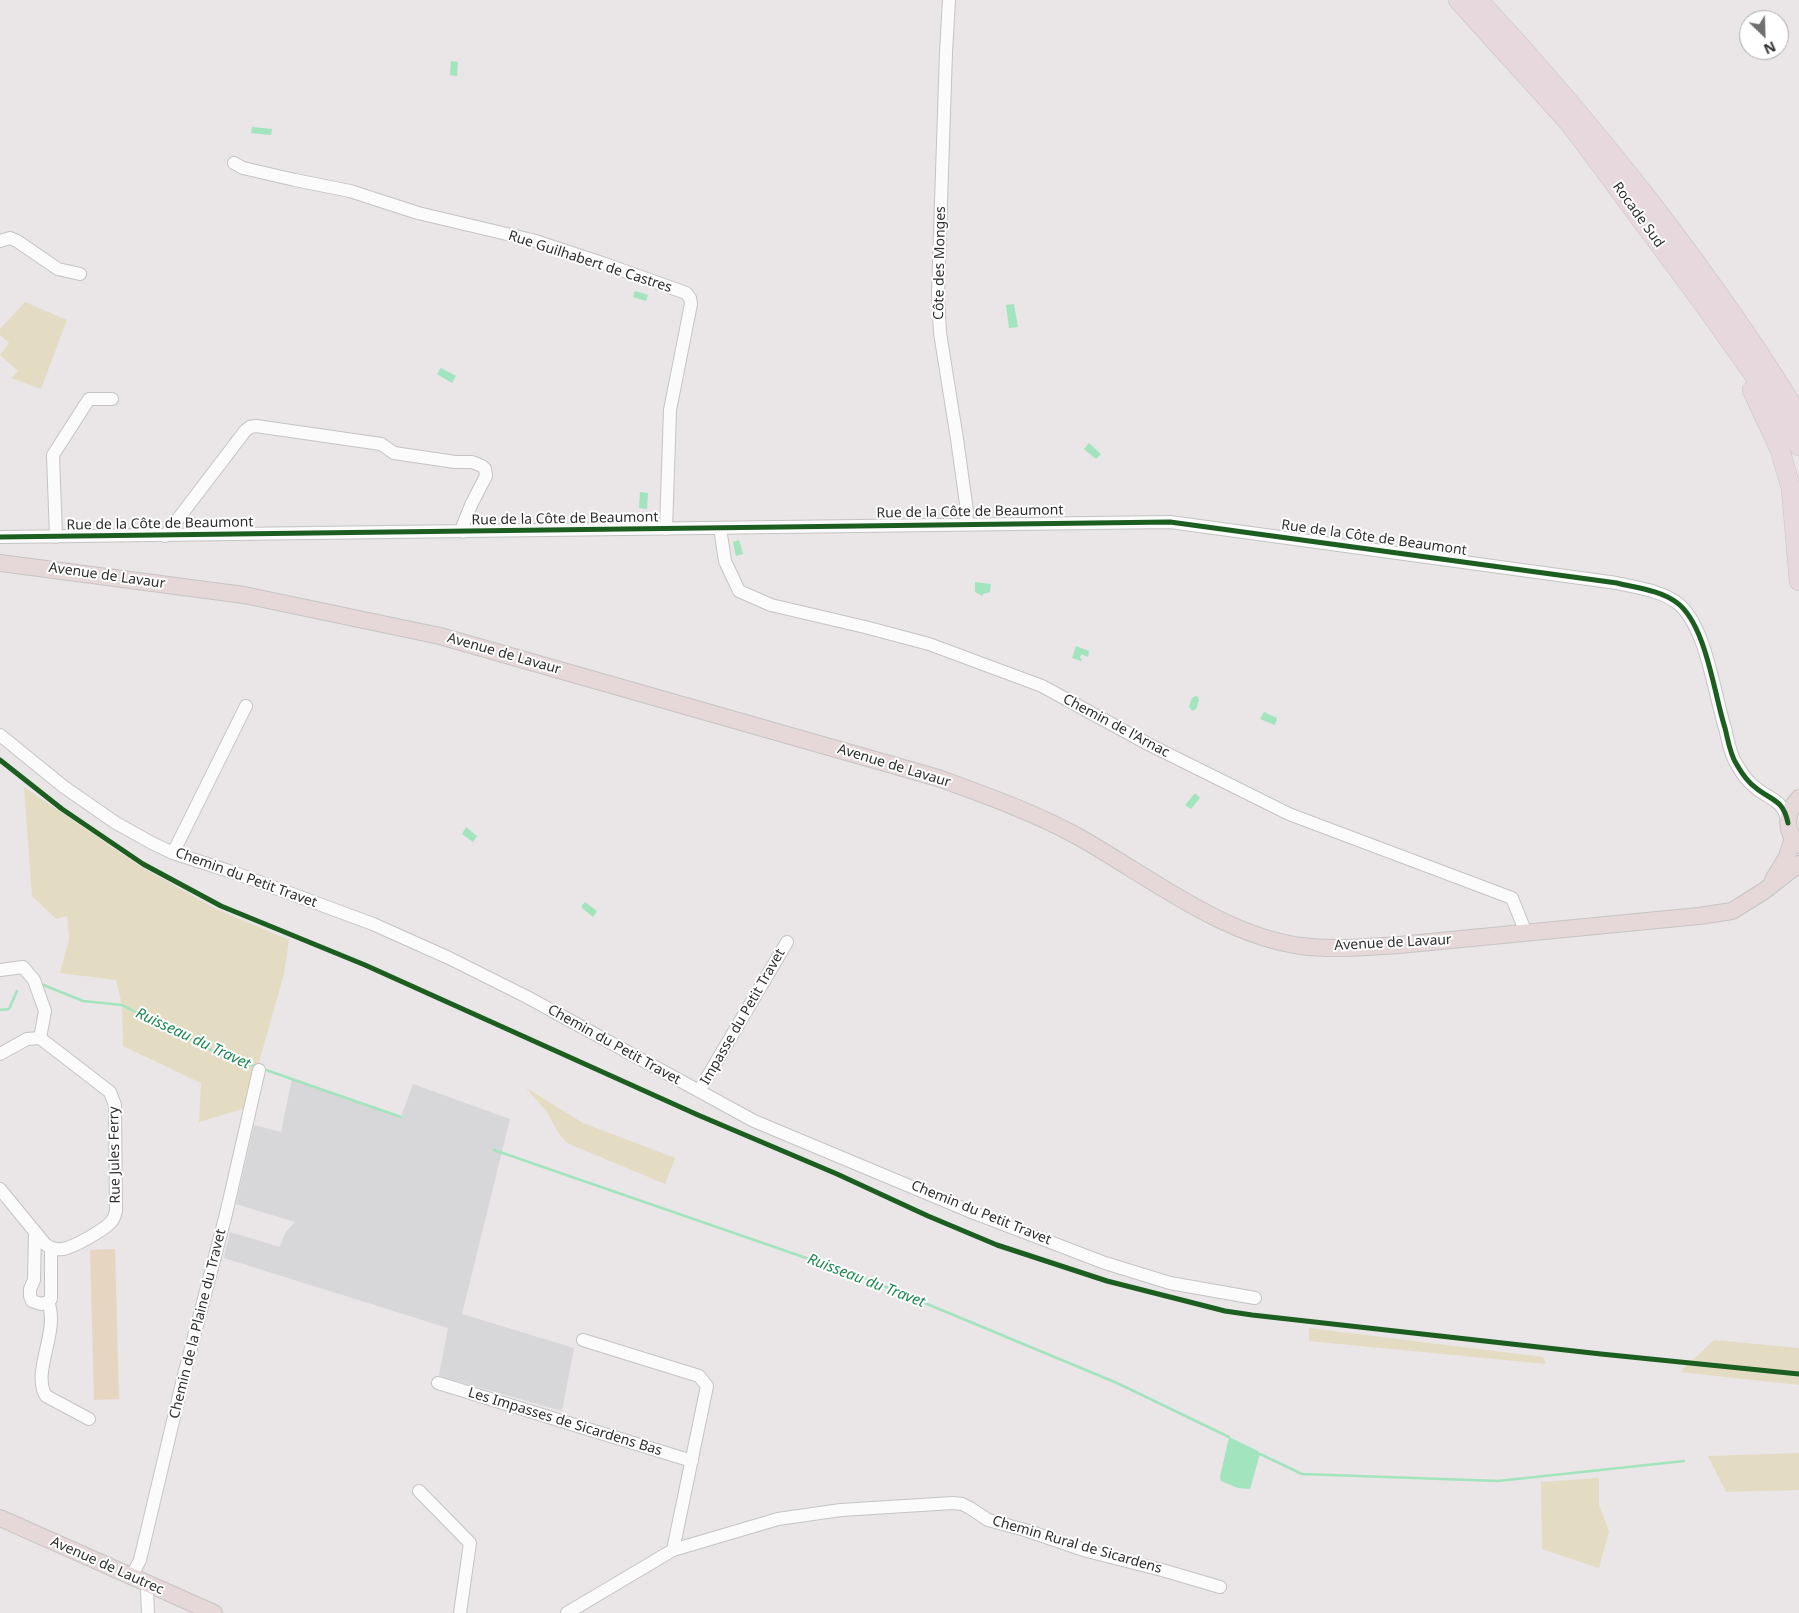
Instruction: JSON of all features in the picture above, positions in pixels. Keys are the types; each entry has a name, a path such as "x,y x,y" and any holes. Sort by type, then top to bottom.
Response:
{"highway":[{"name":"Rocade Sud","path":"1458,0 1571,125 1708,310 1780,412 1799,446"},
{"name":"Rocade Sud","path":"1478,0 1522,46 1618,160 1652,204 1703,271 1799,417"},
{"path":"1708,310 1757,398 1780,450 1791,488 1799,580"}],"main road":[{"name":"Avenue de Lavaur","path":"0,563 244,595 440,636 938,778 1003,802 1077,836 1201,910 1251,933 1300,946 1351,948 1526,933 1732,911 1764,891 1799,864"},
{"path":"1764,891 1787,857 1793,836 1789,814 1792,806 1799,798"},
{"name":"Avenue de Lautrec","path":"0,1518 214,1613"}],"street":[{"name":"Côte des Monges","path":"949,0 938,293 940,333 957,439 966,523"},
{"name":"Rue Guilhabert de Castres","path":"234,164 243,168 350,191 418,213 532,240 686,293 692,304 670,410 666,529"},
{"path":"0,241 10,238 58,269 80,274"},
{"path":"56,537 52,455 89,399 112,399"},
{"path":"165,536 245,432 250,427 256,426 380,444 394,453 455,462 472,462 482,466 485,469 486,476 472,503 463,525 463,532"},
{"name":"Rue de la Côte de Beaumont","path":"0,537 463,532 966,523 1170,522 1618,583 1657,592 1676,602 1690,617 1703,645 1736,764 1756,788 1773,798 1784,812 1793,836"},
{"name":"Chemin de l'Arnac","path":"720,528 725,561 739,592 771,606 865,626 929,644 1042,686 1148,744 1289,814 1512,898 1526,933"},
{"path":"174,853 246,706"},
{"name":"Chemin du Petit Travet","path":"0,735 64,787 134,834 174,853 235,873 373,924 448,958 527,997 754,1121 974,1213 1018,1228 1105,1263 1170,1283 1254,1298"},
{"path":"1773,798 1786,800 1799,798"},
{"name":"Impasse du Petit Travet","path":"699,1092 786,942"},
{"path":"0,970 23,967 34,980 45,1011 40,1038 26,1039 0,1054"},
{"name":"Rue Jules Ferry","path":"40,1038 110,1092 115,1105 115,1216 105,1227 69,1247 51,1248"},
{"name":"Chemin de la Plaine du Travet","path":"131,1577 140,1560 180,1390 226,1214 259,1070"},
{"path":"0,1189 35,1232 44,1244 51,1248 51,1299 41,1304 32,1301 30,1296 30,1289 34,1280 35,1232"},
{"path":"48,1302 50,1307 50,1338 41,1369 43,1391 46,1396 90,1419"},
{"path":"583,1340 700,1376 707,1386 673,1550"},
{"name":"Les Impasses de Sicardens Bas","path":"438,1383 692,1461"},
{"path":"419,1491 470,1542 460,1613"},
{"name":"Chemin Rural de Sicardens","path":"567,1613 673,1550 778,1519 841,1510 954,1503 970,1508 988,1520 1025,1530 1087,1551 1162,1570 1220,1588"},
{"path":"148,1613 147,1591 150,1585"}],"shaded area":[{"path":"451,61 458,62 457,76 450,75"},
{"path":"252,127 272,129 271,135 251,133"},
{"path":"635,291 648,295 646,301 633,297"},
{"path":"25,302 67,320 41,389 11,378 18,371 0,355 9,343 0,335 0,329"},
{"path":"1014,304 1018,327 1009,328 1006,305"},
{"path":"441,368 456,376 452,383 437,374"},
{"path":"1089,443 1101,454 1096,459 1084,449"},
{"path":"640,492 648,493 647,509 639,508"},
{"path":"739,540 743,554 736,556 733,542"},
{"path":"975,582 991,584 990,592 982,596 975,592"},
{"path":"1076,646 1089,651 1088,657 1081,654 1081,661 1072,658"},
{"path":"1196,696 1199,700 1196,709 1192,711 1189,707 1192,698"},
{"path":"1264,712 1277,718 1275,725 1260,719"},
{"path":"24,787 140,866 216,909 289,940 284,974 246,1108 199,1122 201,1083 123,1046 122,1005 116,980 60,973 69,939 67,916 56,919 32,896"},
{"path":"1195,793 1200,798 1191,809 1185,805"},
{"path":"466,827 477,836 473,842 462,834"},
{"path":"585,902 597,911 593,917 581,907"},
{"path":"292,1079 401,1117 413,1084 510,1119 462,1314 574,1348 562,1411 439,1376 448,1328 224,1258 230,1232 280,1247 285,1233 295,1222 236,1204 254,1125 281,1132"},
{"path":"526,1088 583,1123 675,1158 665,1184 567,1143 559,1134 547,1112"},
{"path":"115,1249 119,1399 94,1400 90,1250"},
{"path":"1309,1328 1543,1357 1546,1364 1309,1341"},
{"path":"1714,1340 1799,1348 1799,1385 1680,1372"},
{"path":"1229,1437 1258,1451 1260,1454 1250,1489 1238,1488 1221,1481 1220,1477"},
{"path":"1799,1453 1799,1490 1726,1492 1708,1456"},
{"path":"1599,1478 1599,1505 1609,1531 1599,1568 1542,1549 1541,1482"}],"waterway":[{"name":"Ruisseau du Travet","path":"41,984 83,1001 122,1005 233,1061 256,1066"},
{"name":"Ruisseau du Travet","path":"0,1010 9,1009 17,991"},
{"name":"Ruisseau du Travet","path":"263,1069 401,1117"},
{"name":"Ruisseau du Travet","path":"494,1150 867,1279 1117,1383 1229,1437"},
{"path":"1260,1454 1302,1474 1498,1481 1684,1461"}],"cycle path":[{"path":"0,537 1170,522 1617,583 1662,595 1676,602 1686,612 1695,626 1708,660 1735,761 1751,783 1780,805 1788,823"},
{"path":"0,760 62,809 143,864 221,906 365,965 698,1115 997,1245 1107,1281 1225,1311 1601,1354 1799,1374"}]}
